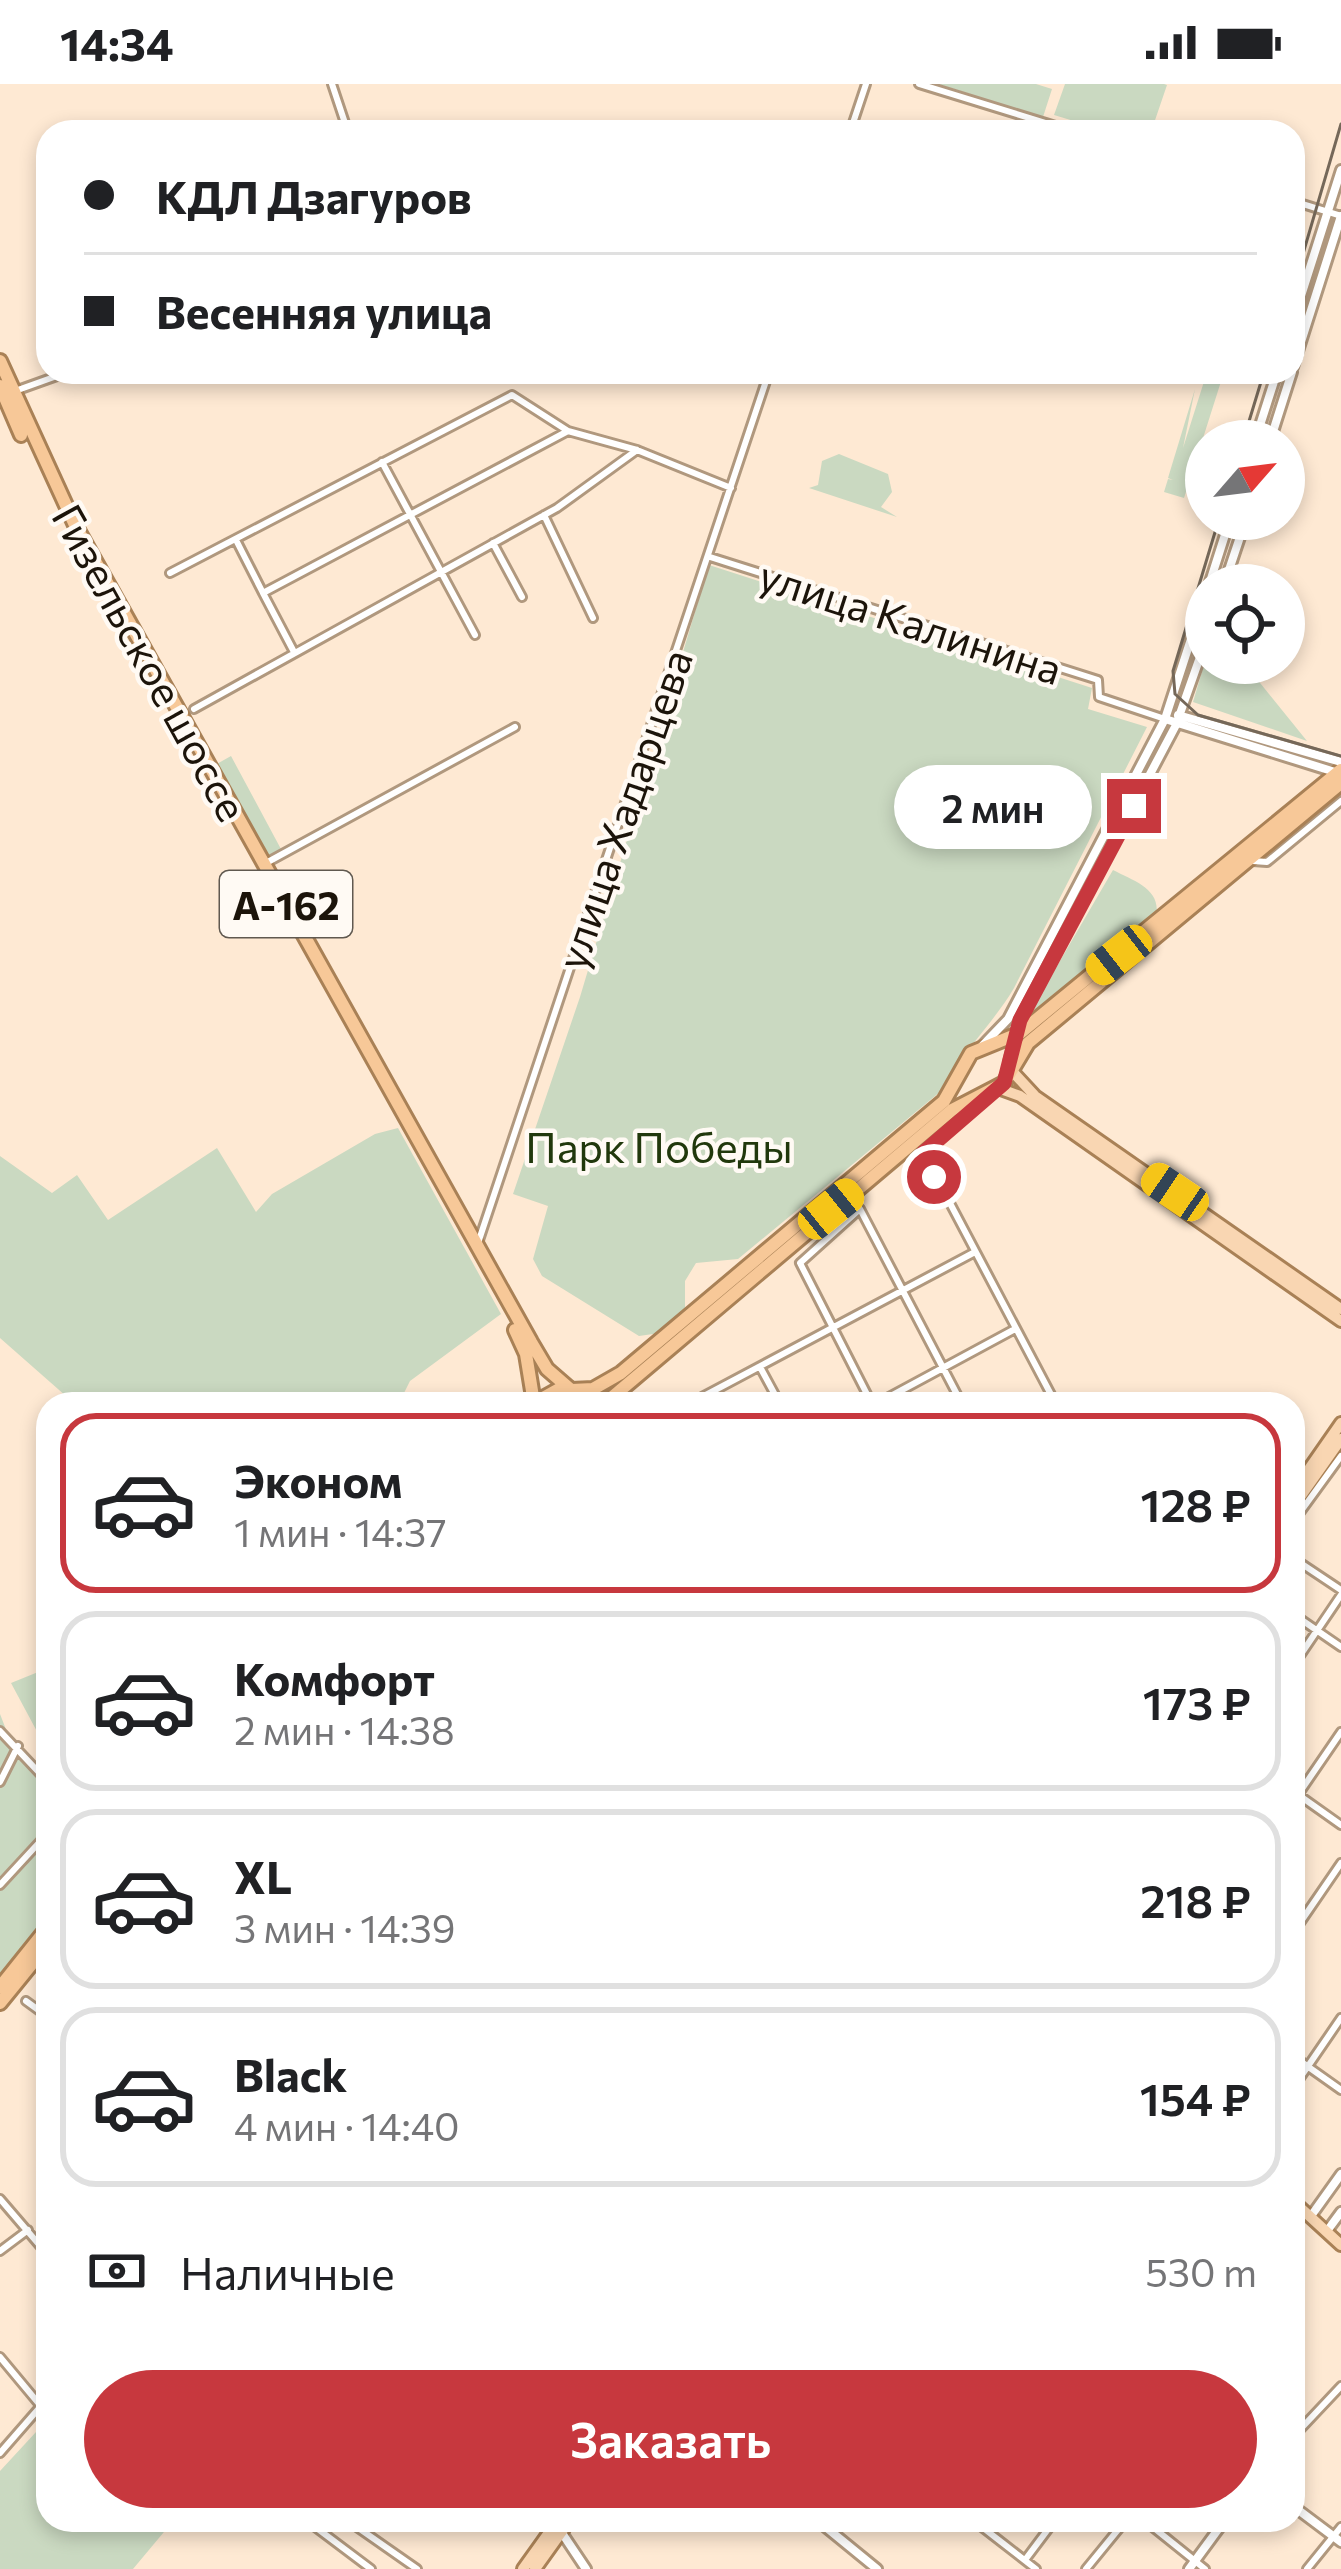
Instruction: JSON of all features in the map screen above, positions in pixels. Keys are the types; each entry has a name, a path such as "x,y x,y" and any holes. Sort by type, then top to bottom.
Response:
{"highway":[{"name":"Гизельское шоссе","path":"0,361 4,392 69,529 543,1363 574,1392"},
{"name":"Гизельское шоссе","path":"4,392 522,1345 532,1392"},
{"path":"618,1392 952,1110 995,1089 1028,1043 1250,860 1340,772"},
{"path":"548,1392 593,1389 621,1373 944,1101 966,1064 988,1047 1015,1036 1340,772"},
{"path":"988,1047 1009,1065"},
{"path":"966,1064 974,1085 995,1089"},
{"path":"0,1987 36,1942"},
{"path":"0,2003 36,1959"}],"main road":[{"path":"1009,1065 1035,1096 1341,1321"},
{"path":"995,1089 1020,1096 1302,1288 1341,1309"},
{"path":"1305,1475 1341,1423"},
{"path":"1305,1491 1341,1439"},
{"path":"1305,2211 1341,2245"},
{"path":"523,2569 552,2532"},
{"path":"535,2569 554,2532"}],"street":[{"path":"332,84 344,120"},
{"path":"854,120 866,84"},
{"path":"919,84 1037,120"},
{"path":"1305,284 1341,170"},
{"path":"1305,205 1341,216 1305,329"},
{"path":"4,392 36,382"},
{"name":"улица Хадарцева","path":"478,1246 765,384"},
{"path":"1262,420 1273,384"},
{"path":"1277,420 1288,384"},
{"path":"170,573 512,395 568,431 637,450 731,488"},
{"path":"263,593 568,431"},
{"path":"194,709 544,515 637,450"},
{"path":"382,462 475,635"},
{"path":"544,515 593,618"},
{"path":"236,540 294,652"},
{"path":"493,543 523,597"},
{"name":"улица Калинина","path":"709,557 1098,680 1100,697 1176,725 1340,772"},
{"path":"988,1047 1008,1019 1165,719 1185,657"},
{"path":"1009,1065 1015,1036 1176,725 1191,684"},
{"path":"1165,719 1180,714 1340,772"},
{"path":"263,865 514,727"},
{"path":"1250,860 1267,862 1341,801"},
{"path":"995,1089 923,1153 1050,1392"},
{"path":"867,1392 800,1263 860,1209 955,1392"},
{"path":"712,1392 975,1252"},
{"path":"897,1392 1016,1329"},
{"path":"760,1367 774,1392"},
{"path":"1305,1506 1341,1456"},
{"path":"1305,1567 1341,1593 1305,1648"},
{"path":"1305,1622 1341,1647"},
{"path":"0,1731 36,1768"},
{"path":"1305,1782 1341,1732"},
{"path":"0,1782 18,1747"},
{"path":"1305,1802 1341,1825"},
{"path":"0,1885 36,1846"},
{"path":"1305,1916 1341,1863"},
{"path":"26,2001 36,2008"},
{"path":"1305,2070 1341,2018"},
{"path":"1305,2064 1341,2090"},
{"path":"1311,2216 1341,2174"},
{"path":"0,2199 36,2240"},
{"path":"1327,2231 1341,2212"},
{"path":"0,2252 28,2230"},
{"path":"0,2357 36,2400"},
{"path":"1305,2424 1341,2386"},
{"path":"0,2453 36,2412"},
{"path":"1305,2515 1337,2539"},
{"path":"1307,2569 1337,2539 1341,2527"},
{"path":"322,2532 371,2569"},
{"path":"363,2532 417,2569"},
{"path":"562,2532 586,2569"},
{"path":"832,2532 877,2569"},
{"path":"988,2532 1036,2569"},
{"path":"1025,2561 1046,2532"},
{"path":"1086,2569 1116,2532"},
{"path":"1157,2532 1192,2565 1205,2569"},
{"path":"1192,2565 1216,2532"}],"green space":[{"path":"938,84 1036,84 1052,89 1043,117"},
{"path":"1065,84 1167,85 1155,120 1070,120 1054,115"},
{"path":"1203,384 1220,384 1209,420 1192,420"},
{"path":"1185,422 1184,498 1164,492 1168,479 1173,480 1168,478"},
{"path":"839,454 888,474 892,492 881,507 897,517 809,488 818,485 822,461"},
{"name":"Парк Победы","path":"709,565 1092,688 1088,709 1147,727 1014,988 946,1087 738,1259 696,1263 685,1281 685,1312 660,1333 639,1336 542,1276 533,1259 548,1206 513,1194 580,997"},
{"path":"1198,684 1261,684 1307,741 1193,702"},
{"path":"231,756 282,851 266,860 215,765"},
{"path":"1113,870 1151,893 1156,917 1022,1026"},
{"path":"398,1128 501,1314 410,1381 404,1392 61,1392 0,1338 0,1156 52,1193 77,1175 108,1220 217,1148 256,1212 272,1194 375,1134"},
{"path":"36,1673 36,1730 11,1683"},
{"path":"0,1714 7,1732 36,1762 36,1929 0,1974"},
{"path":"36,2432 36,2532 164,2532 133,2569 0,2569 0,2471"}],"tram line":[{"path":"1305,247 1341,124"},
{"path":"1249,420 1260,384"},
{"path":"1213,540 1173,671 1175,694 1198,715 1341,756"}],"route":[{"path":"934,1177 923,1153 1004,1083 1020,1020 1134,806"}]}
